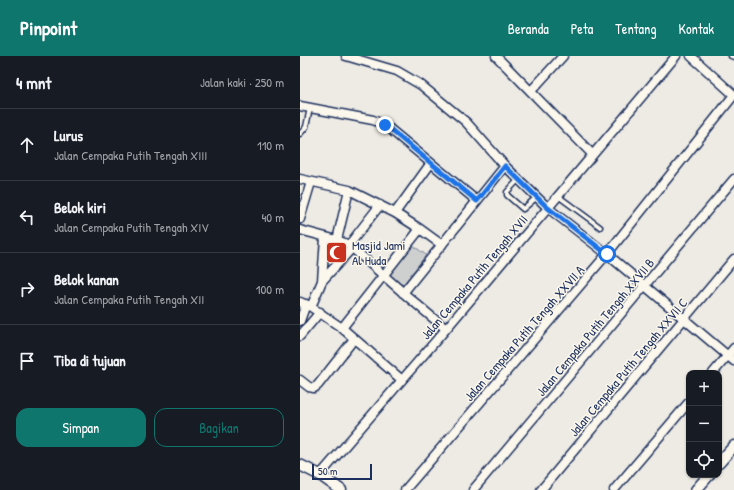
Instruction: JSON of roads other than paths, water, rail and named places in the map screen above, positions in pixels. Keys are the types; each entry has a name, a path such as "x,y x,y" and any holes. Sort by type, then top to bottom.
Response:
{"street":[{"path":"346,56 397,71 421,85 466,122 505,166 548,208 607,254 731,358"},
{"path":"496,56 592,154"},
{"path":"531,91 563,56"},
{"name":"Jalan Cempaka Putih Tengah XVII","path":"320,475 446,329 676,56"},
{"path":"691,56 734,95"},
{"name":"Jalan Cempaka Putih Tengah XXVII A","path":"404,490 607,254 734,95"},
{"path":"300,106 373,120 385,125 477,201"},
{"path":"395,214 431,164"},
{"path":"403,293 505,166"},
{"path":"300,179 349,190 380,205 420,228 442,245"},
{"name":"Jalan Cempaka Putih Tengah XXVII B","path":"473,490 734,179"},
{"path":"300,219 310,182"},
{"path":"337,240 349,190"},
{"path":"300,321 306,304 322,281 351,246 380,205"},
{"path":"342,328 420,228"},
{"path":"300,230 325,238 337,240 351,246 446,329"},
{"path":"322,281 325,238"},
{"name":"Jalan Cempaka Putih Tengah XXVII C","path":"541,490 734,259"},
{"path":"306,304 342,328 402,380"},
{"path":"300,336 320,312"},
{"path":"300,380 309,387 314,388 318,385 354,339"},
{"path":"717,370 731,358 734,348"},
{"path":"614,490 686,406"},
{"path":"722,460 734,446"},
{"path":"300,465 320,475 336,488"},
{"path":"696,490 706,478"}],"lane":[{"path":"300,134 306,126 310,108"},
{"path":"519,179 507,192 507,195 523,209 537,197"},
{"path":"558,195 600,227"}],"place":[{"name":"Masjid Jami Al Huda","path":"336,252"}]}
